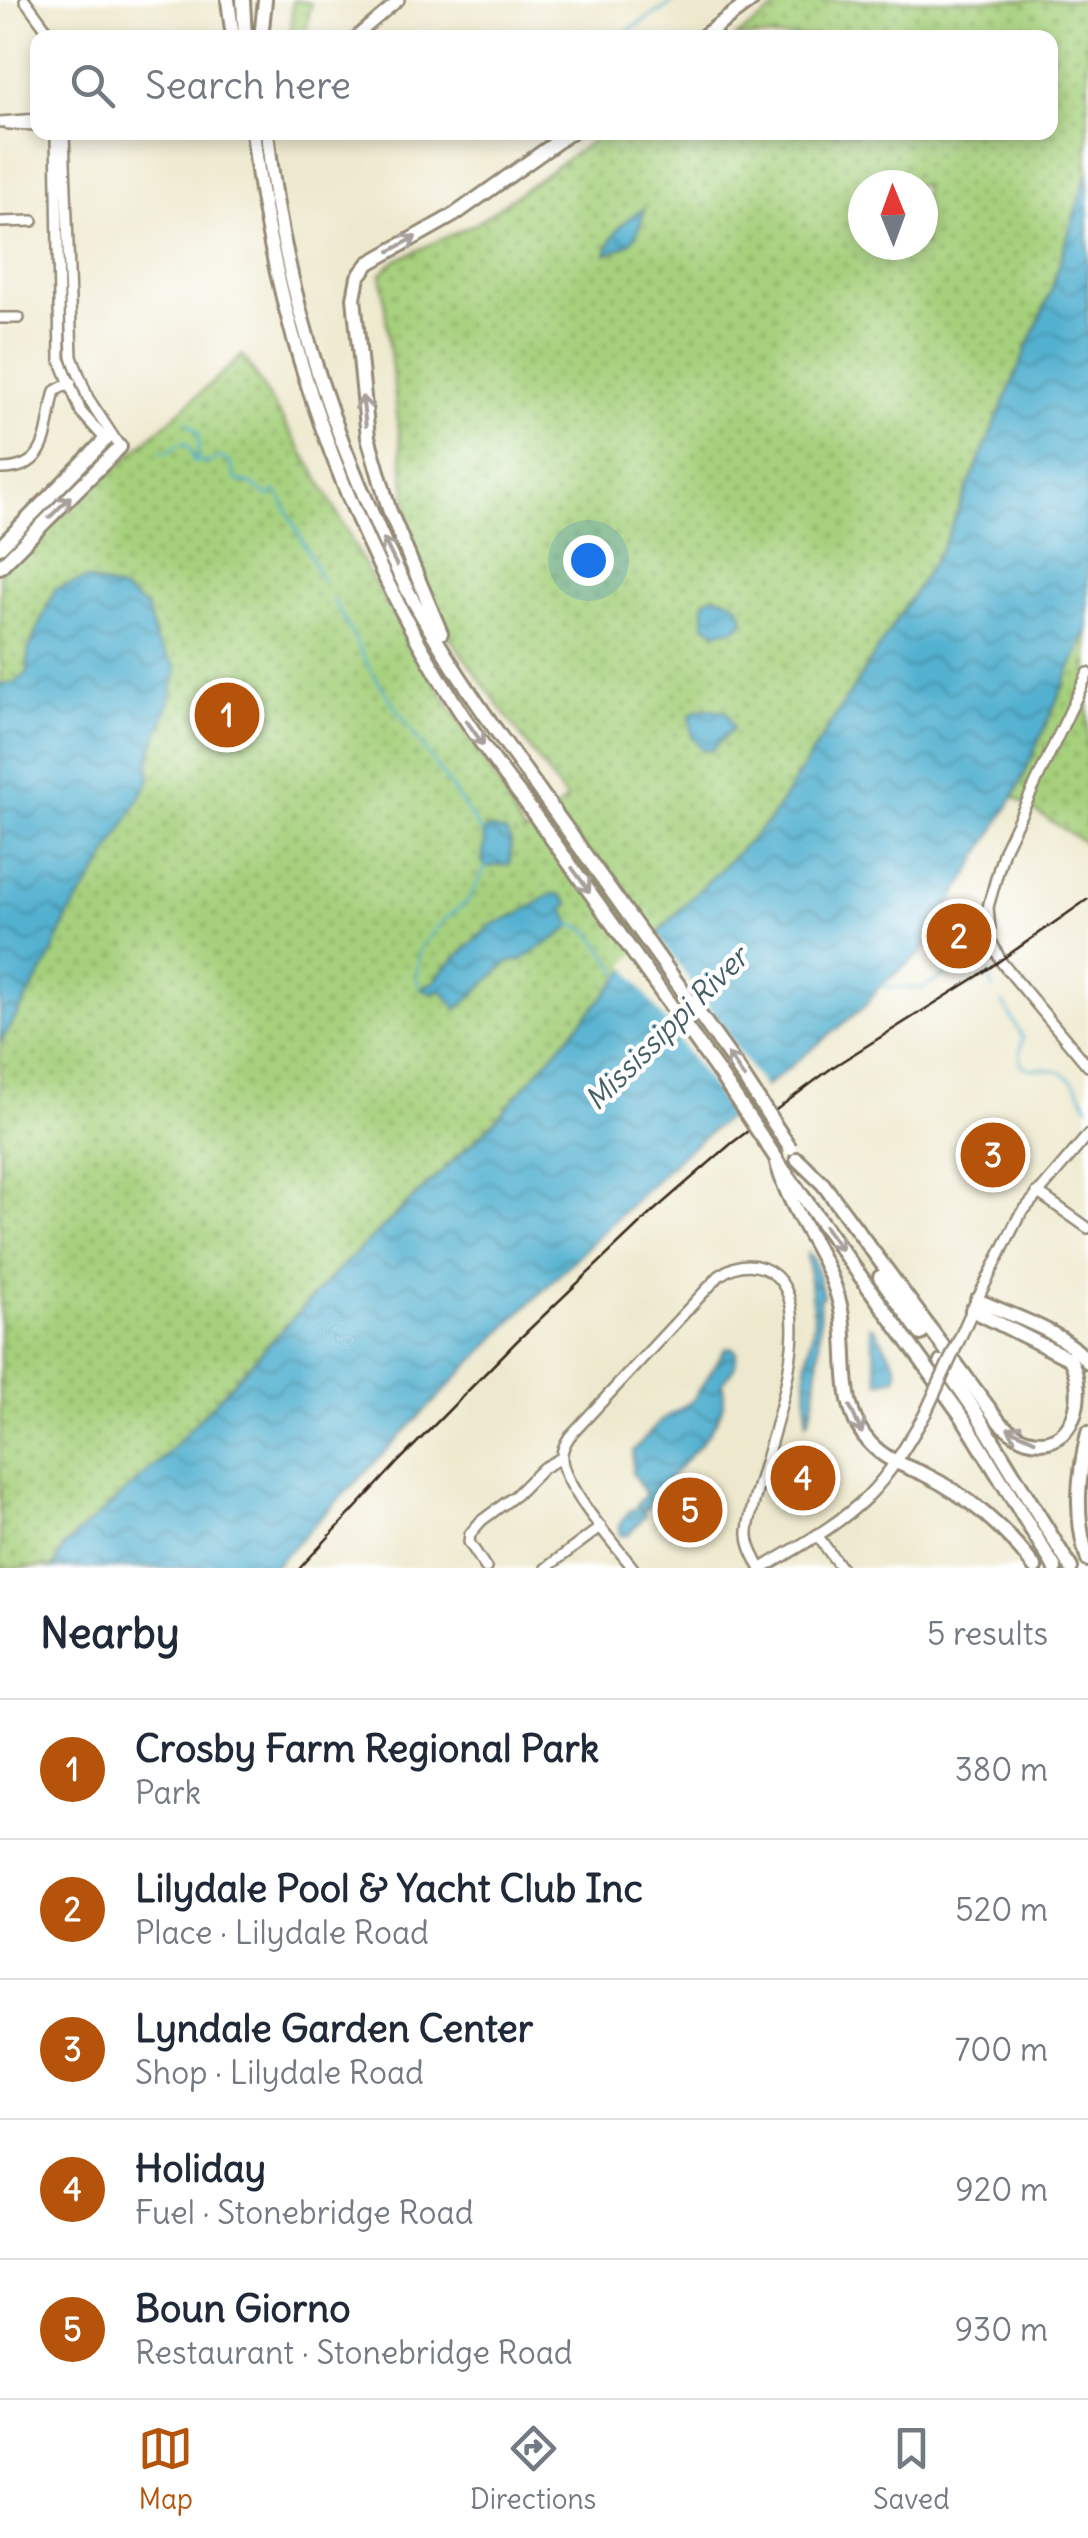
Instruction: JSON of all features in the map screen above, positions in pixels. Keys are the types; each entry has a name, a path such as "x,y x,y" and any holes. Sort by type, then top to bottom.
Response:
{"highway":[{"path":"228,0 233,30"},
{"path":"243,0 245,30"},
{"path":"261,0 261,30"},
{"path":"712,30 752,0"},
{"path":"253,140 293,309 332,447 394,596 428,663 964,1418 1056,1568"},
{"path":"268,140 286,278"},
{"path":"454,668 389,509 368,437 354,298 358,277 369,263 446,220 559,140"},
{"path":"293,309 362,490 415,605 538,790 733,1061 793,1153 974,1408 1072,1568"},
{"path":"0,546 105,440"},
{"path":"0,567 120,446"},
{"path":"793,1153 823,1184 1000,1423 1015,1435 1036,1441 1048,1440 1065,1430 1082,1402 1081,1379 1070,1359 975,1305"},
{"path":"776,1158 781,1182 816,1243 838,1296 844,1325 847,1396 854,1419 870,1443 895,1463 924,1474 980,1510 1034,1568"},
{"path":"975,1305 1062,1339 1078,1349 1088,1362"},
{"path":"1088,1432 1078,1488 1078,1517 1088,1560"}],"main road":[{"path":"761,1568 817,1535 868,1496 895,1463 926,1414 975,1305"}],"street":[{"path":"26,0 47,30"},
{"path":"363,30 399,0"},
{"path":"0,122 30,122"},
{"path":"60,140 58,349 82,412 105,440 120,446"},
{"path":"0,222 32,221"},
{"path":"0,318 18,318"},
{"path":"72,381 120,446"},
{"path":"0,469 26,464 40,452 55,391 72,381"},
{"path":"1088,673 1004,850 988,907 991,941 1002,963 1088,1066"},
{"path":"975,1305 1004,1244 1037,1192 1088,1135"},
{"path":"1037,1192 1088,1228"},
{"path":"486,1568 469,1542 473,1529 543,1468 562,1458 570,1436 719,1276 745,1265 767,1270 776,1277 786,1292 793,1336 778,1429 748,1528 749,1545 761,1568"},
{"path":"562,1458 575,1488 633,1568"},
{"path":"546,1568 601,1526"},
{"path":"817,1535 842,1568"}],"green space":[{"path":"293,0 311,3 306,30 290,30"},
{"path":"788,0 1088,0 1088,171 1050,294 943,546 770,820 679,910 493,1123 337,1271 158,1463 63,1547 53,1567 0,1568 0,571 243,355 319,479 376,587 502,790 524,834 567,800 451,639 413,555 381,273 396,260 477,223 593,140 1058,140 1058,30 746,30"},
{"path":"1088,630 1088,845 1014,797"}],"water":[{"name":"Mississippi River","path":"1088,171 1088,630 1014,797 921,954 880,986 866,1005 680,1156 527,1306 272,1568 49,1568 54,1567 63,1547 158,1463 337,1271 493,1123 679,910 770,820 943,546 1050,294"},
{"path":"644,209 633,239 623,248 606,254 620,227"},
{"path":"86,579 123,591 147,608 156,642 177,668 149,759 150,780 68,916 48,963 0,1044 0,684 14,683 28,673 28,651 55,589"},
{"path":"713,596 738,605 744,620 737,628 716,632 704,623 704,601"},
{"path":"714,709 727,712 733,728 711,751 702,749 692,737 690,715"},
{"path":"487,828 506,832 511,842 510,864 487,867 482,861 483,834"},
{"path":"552,894 561,895 569,904 564,909 571,924 568,930 521,960 507,963 457,1010 442,990 432,993 420,989 435,981 491,925"},
{"path":"807,1253 813,1257 823,1296 819,1299 817,1381 807,1422 806,1367 814,1321"},
{"path":"870,1326 896,1364 895,1378 879,1382"},
{"path":"726,1348 736,1351 735,1364 722,1383 724,1400 719,1417 696,1450 642,1510 645,1515 628,1535 620,1535 620,1524 630,1510 639,1508 637,1505 646,1494 632,1473 633,1451 661,1421 693,1400"}],"pier":[{"path":"655,931 767,1092 734,1119 625,965"}],"waterway":[{"path":"630,30 677,0"},
{"path":"187,422 198,433 199,456 195,459"},
{"path":"160,450 166,453 184,442 193,461 208,463 220,457 231,464 236,480 251,484 269,497 275,492 279,494 322,580"},
{"path":"333,599 371,671 482,833"},
{"path":"421,988 416,977 421,947 445,919 468,901 487,865"},
{"path":"570,924 590,931 622,976"},
{"path":"880,986 921,989 974,960 987,962 993,989"},
{"path":"1003,1003 1023,1038 1020,1052 1024,1066 1064,1074 1088,1106"}],"railway":[{"path":"300,1568 517,1341 650,1214 732,1143 833,1067 978,976 1088,899"}],"place":[{"name":"Crosby Farm Regional Park","path":"227,715"},
{"name":"Lilydale Pool & Yacht Club Inc","path":"959,936"},
{"name":"Lyndale Garden Center","path":"993,1155"},
{"name":"Holiday","path":"803,1478"},
{"name":"Boun Giorno","path":"690,1510"}]}
